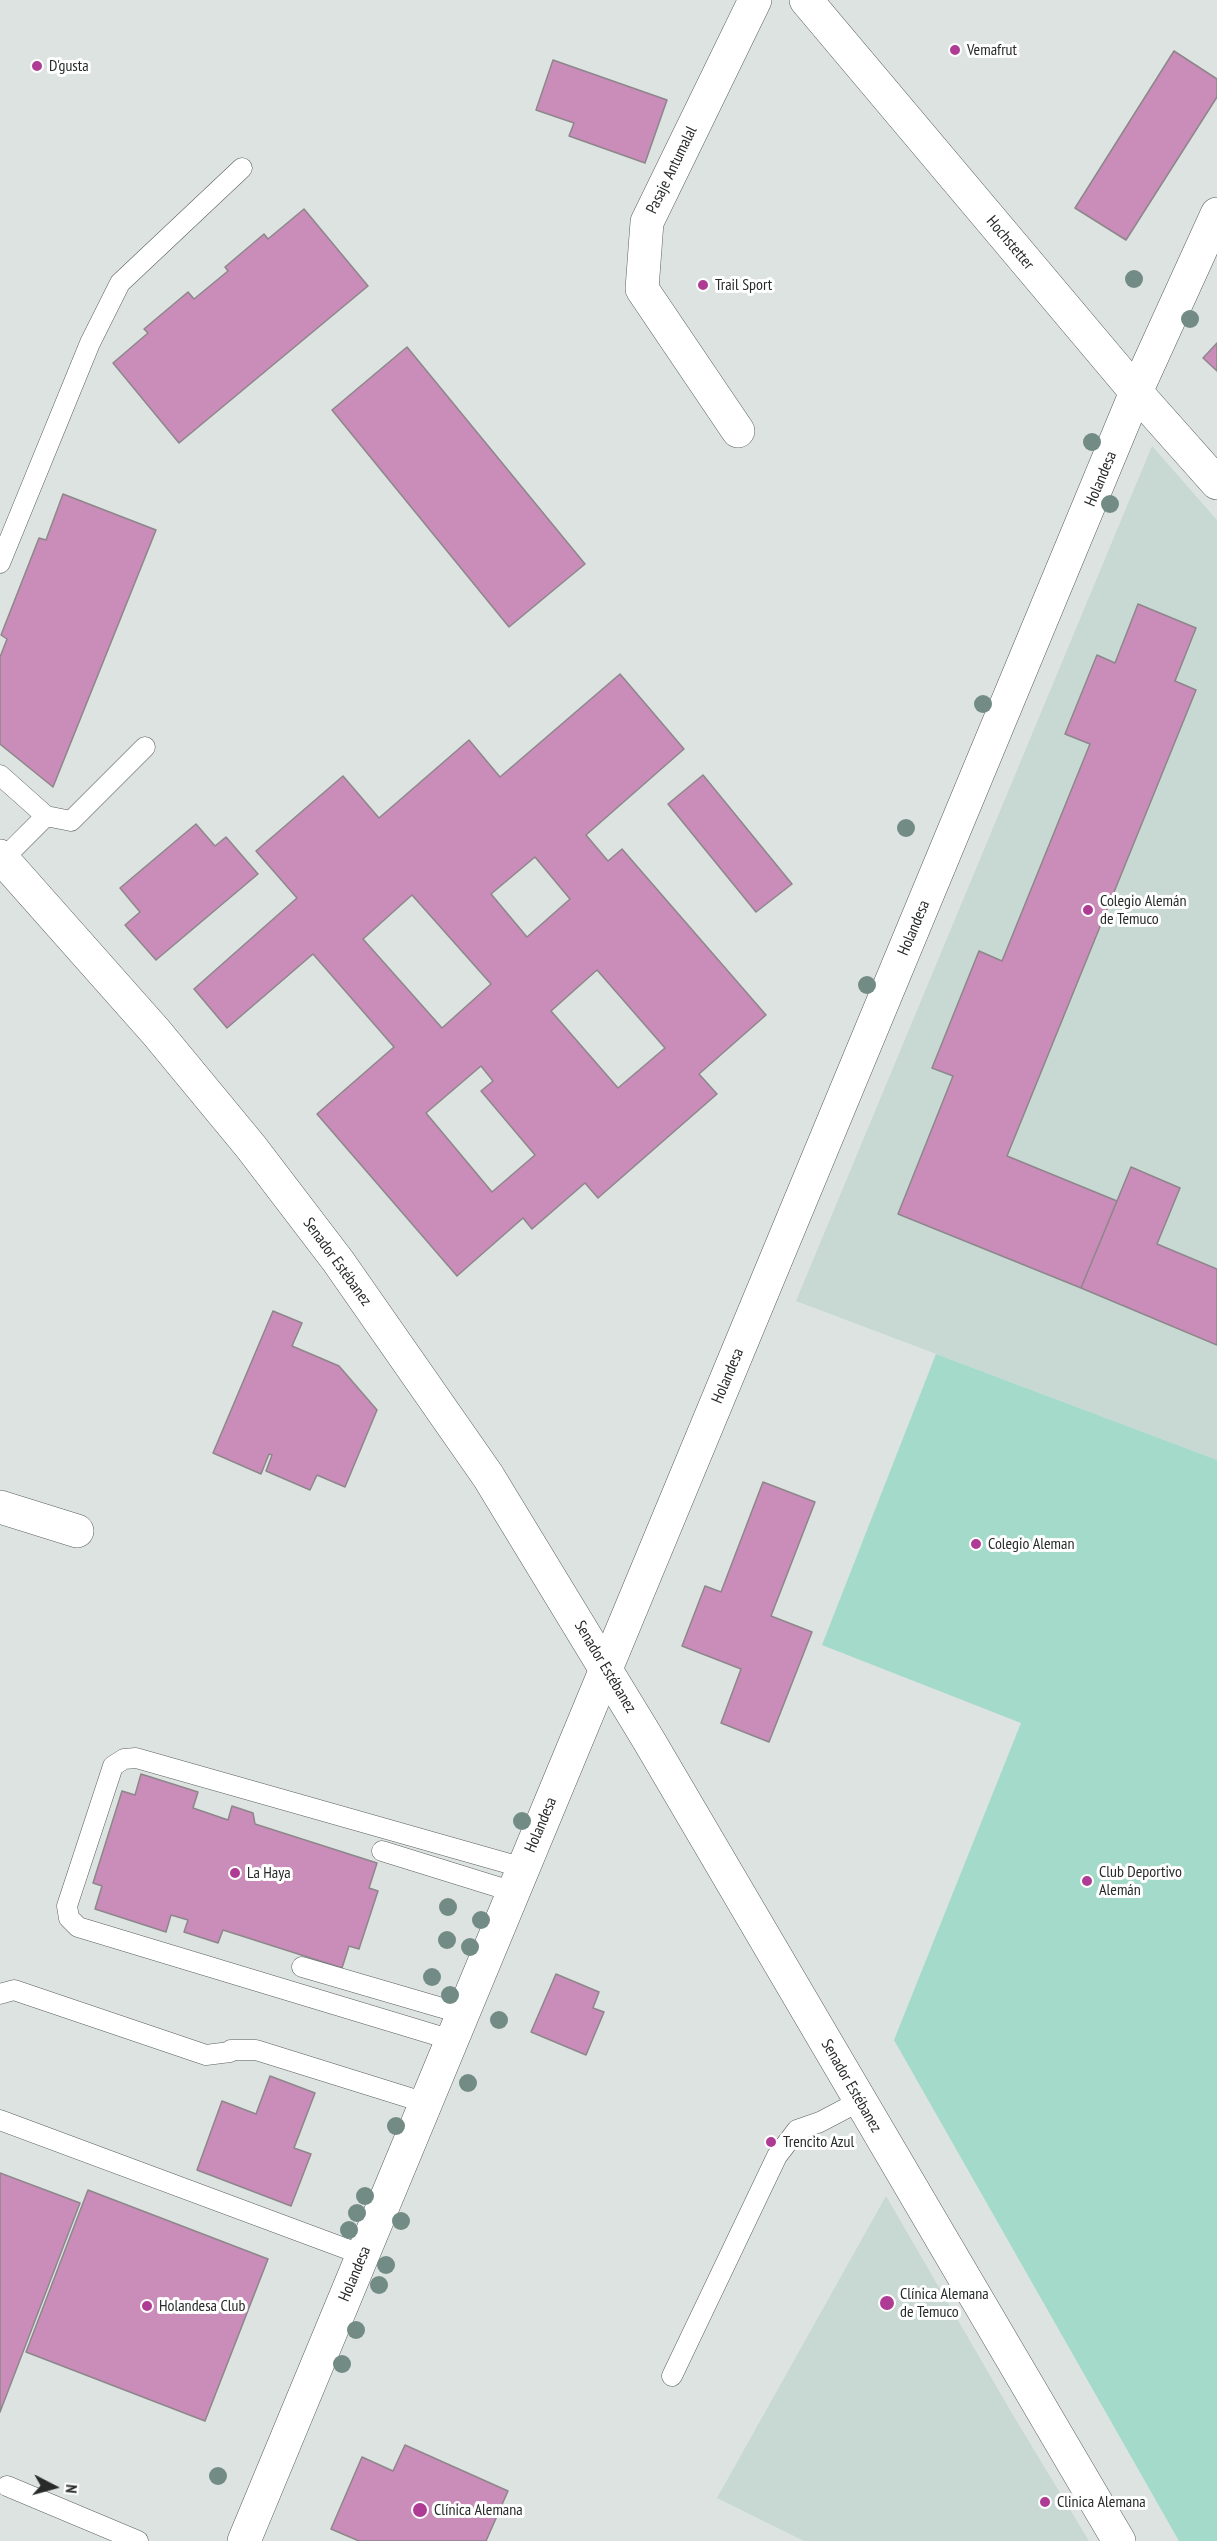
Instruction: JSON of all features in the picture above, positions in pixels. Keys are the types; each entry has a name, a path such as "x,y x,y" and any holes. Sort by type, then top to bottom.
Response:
{"street":[{"name":"Pasaje Antumalal","path":"738,431 642,289 646,222 754,0"},
{"name":"Hochstetter","path":"808,1 1136,392 1217,483"},
{"name":"Holandesa","path":"253,2538 363,2255 606,1668 1136,392 1217,214"},
{"name":"Senador Estébanez","path":"2,857 156,1032 251,1147 338,1261 488,1476 606,1668 1119,2541"},
{"path":"0,1508 77,1531"}],"lane":[{"path":"0,562 90,343 120,283 242,168"},
{"path":"0,775 46,816 71,821 145,747"},
{"path":"2,857 46,816"},
{"path":"458,2027 78,1928 69,1918 67,1906 113,1766 124,1759 136,1758 519,1880"},
{"path":"382,1851 519,1880"},
{"path":"302,1966 458,2027"},
{"path":"0,1994 14,1990 206,2055 231,2050 256,2050 426,2103"},
{"path":"672,2376 777,2156 796,2130 820,2122 861,2101"},
{"path":"0,2120 363,2255"},
{"path":"7,2486 138,2541"}],"shaded area":[{"name":"Colegio Alemán de Temuco","path":"1152,446 1217,520 1217,1460 796,1301"},
{"name":"Clínica Alemana de Temuco","path":"886,2196 1089,2541 804,2541 717,2498"}],"green space":[{"name":"Club Deportivo Alemán","path":"936,1354 1217,1460 1217,2541 1179,2541 894,2040 1021,1723 822,1645"}],"building":[{"path":"1174,51 1217,79 1217,97 1126,240 1075,208"},
{"path":"553,60 667,100 645,163 569,136 574,123 536,110"},
{"path":"304,209 368,286 179,443 113,363 148,333 144,329 188,292 194,299 228,271 225,267 264,234 268,239"},
{"path":"1217,343 1217,371 1203,358"},
{"path":"407,347 585,564 509,627 332,410"},
{"path":"63,494 156,530 53,787 0,744 0,657 7,639 1,635 39,538 46,540"},
{"path":"1138,604 1196,628 1175,681 1196,690 1007,1156 1117,1201 1081,1288 898,1214 953,1076 932,1068 979,951 1002,961 1090,744 1065,734 1097,655 1115,663"},
{"path":"620,674 684,749 586,835 608,861 622,849 766,1015 699,1074 717,1094 598,1198 585,1183 532,1229 523,1218 457,1276 317,1114 394,1047 313,954 227,1028 194,989 297,898 256,851 343,776 379,818 469,740 500,777","holes":["535,857 570,899 527,937 491,894","412,895 491,984 442,1028 363,939","597,970 665,1048 618,1088 551,1011","481,1066 493,1081 481,1091 535,1155 492,1192 426,1113"]},
{"path":"703,775 792,884 756,912 668,804"},
{"path":"196,824 215,846 226,837 258,874 156,960 125,925 140,912 120,888"},
{"path":"1131,1167 1180,1188 1157,1244 1217,1269 1217,1345 1081,1288"},
{"path":"273,1311 302,1323 292,1346 339,1366 377,1410 345,1487 317,1475 310,1490 266,1471 272,1455 269,1454 261,1474 213,1453"},
{"path":"763,1482 815,1502 771,1616 812,1632 769,1742 721,1723 741,1669 682,1646 705,1586 721,1592"},
{"name":"La Haya","path":"141,1774 198,1792 193,1808 228,1820 232,1806 253,1813 255,1824 377,1863 369,1888 378,1891 359,1949 349,1946 342,1968 223,1930 218,1943 184,1932 188,1920 171,1915 166,1932 95,1909 102,1886 93,1883 122,1791 135,1795"},
{"path":"556,1974 599,1992 593,2008 604,2012 586,2055 531,2032"},
{"path":"270,2076 315,2093 294,2148 311,2154 291,2206 197,2170 222,2101 256,2114"},
{"path":"0,2173 80,2203 0,2412"},
{"name":"Holandesa Club","path":"88,2190 268,2259 205,2421 26,2352"},
{"name":"Clínica Alemana","path":"405,2445 508,2491 486,2541 359,2541 331,2529 362,2457 393,2471"}],"place":[{"name":"Vemafrut","path":"955,50"},
{"name":"D'gusta","path":"37,66"},
{"name":"Trail Sport","path":"703,285"},
{"name":"Colegio Alemán de Temuco","path":"1088,910"},
{"name":"Colegio Aleman","path":"976,1544"},
{"name":"La Haya","path":"235,1873"},
{"name":"Club Deportivo Alemán","path":"1087,1881"},
{"name":"Trencito Azul","path":"771,2142"},
{"name":"Clínica Alemana de Temuco","path":"887,2303"},
{"name":"Holandesa Club","path":"147,2306"},
{"name":"Clinica Alemana","path":"1045,2502"},
{"name":"Clínica Alemana","path":"420,2510"}]}
